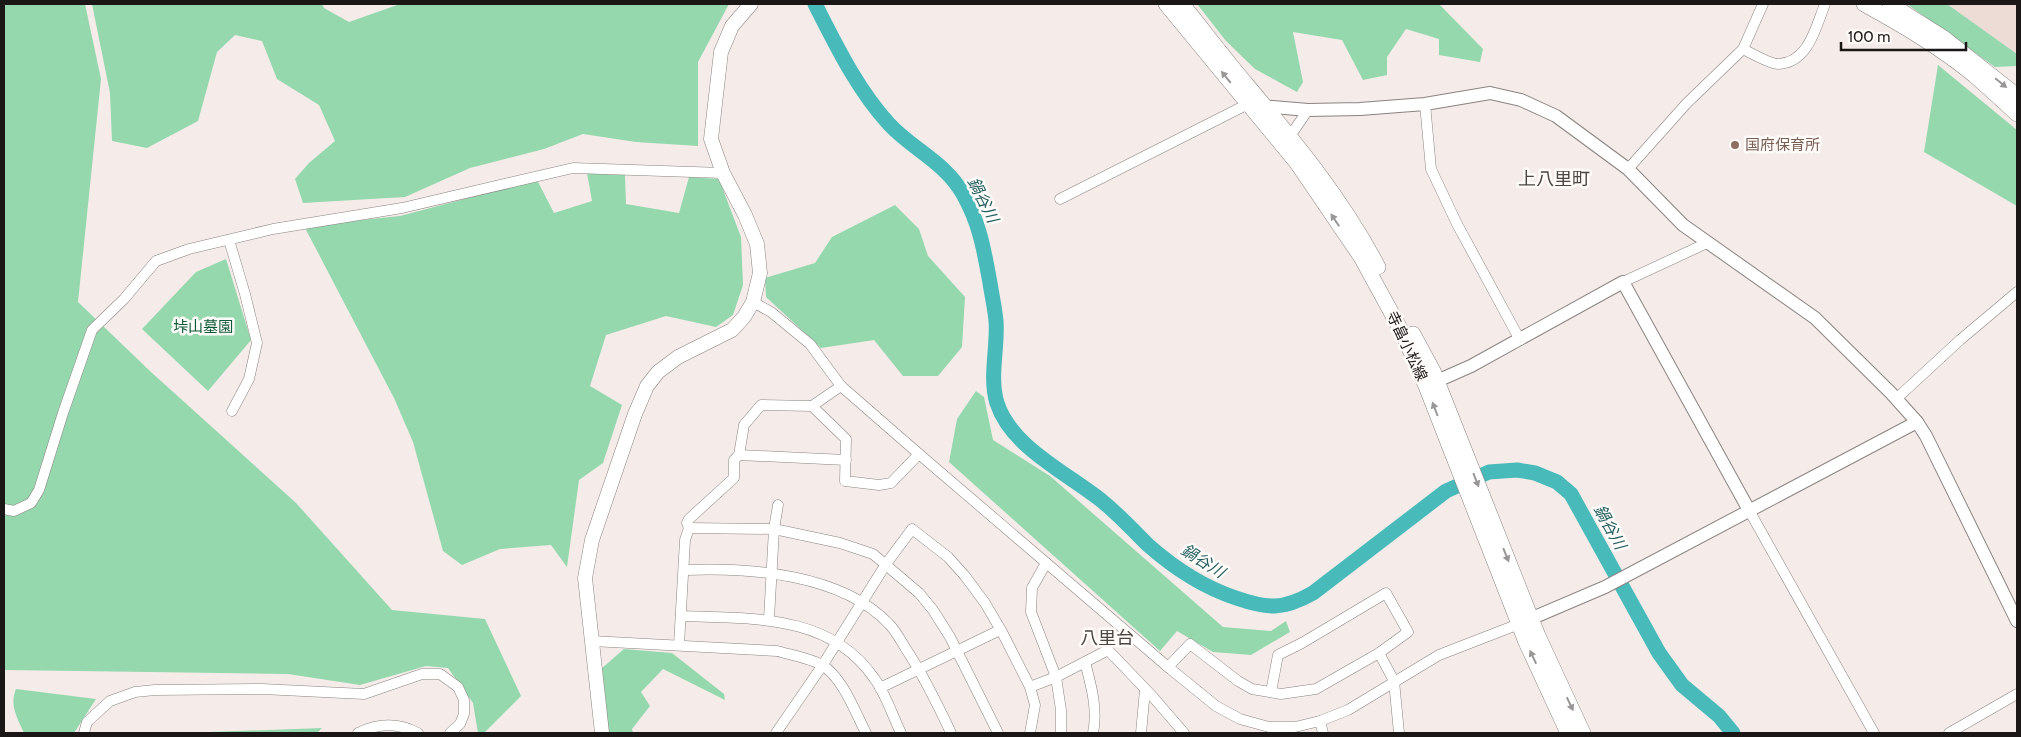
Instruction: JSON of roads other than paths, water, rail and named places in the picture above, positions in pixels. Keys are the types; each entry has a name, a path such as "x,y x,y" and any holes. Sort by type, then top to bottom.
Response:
{"main road":[{"path":"602,733 585,578 592,540 635,414 647,386 658,372 678,357 732,330 744,317 753,302 760,273 757,244 745,215 723,174 711,139 721,52 732,26 751,4"},
{"name":"寺畠小松線","path":"1166,4 1297,163 1361,257 1431,384"},
{"name":"寺畠小松線","path":"1182,4 1290,136 1334,195 1370,252 1431,384 1459,452 1568,733"},
{"path":"1864,4 1937,48 1974,75 2017,114"},
{"path":"1890,4 1944,38 2017,96"},
{"name":"寺畠小松線","path":"1525,622 1584,733"}],"street":[{"path":"1628,169 1687,103 1742,49 1762,4"},
{"path":"1742,49 1777,64 1801,56 1811,40 1825,4"},
{"path":"1060,199 1248,104 1308,110 1425,104 1490,93 1521,100 1556,116 1628,169 1683,225 1814,318 1896,399 1917,422 1926,436 2017,621"},
{"path":"1425,104 1431,169 1457,224 1520,340"},
{"path":"1290,136 1308,110"},
{"path":"4,509 14,511 30,503 39,490 92,330 124,299 156,261 190,249 274,229 402,208 573,168 723,174"},
{"path":"228,240 258,343 249,380 232,411"},
{"path":"1431,384 1520,340 1623,282 1707,243"},
{"path":"1623,282 1874,733"},
{"path":"1896,399 1960,340 2017,292"},
{"path":"753,302 772,312 810,344 841,386 1168,667 1216,706 1240,720 1268,727 1295,727 1320,722 1348,710 1439,655 1525,622 1605,587 1917,422"},
{"path":"679,645 685,540 690,528 689,519 734,478 734,460 739,455 744,425 762,405 812,406 841,386"},
{"path":"812,406 846,439 845,481 879,484 891,483 919,454"},
{"path":"739,455 846,460"},
{"path":"769,619 774,529 778,505"},
{"path":"690,528 774,529 817,537 856,547 873,554 920,593 957,651 998,733"},
{"path":"776,733 822,666 886,564 912,529 948,556 985,603 1030,687 1035,705 1030,733"},
{"path":"1046,563 1032,588 1031,612 1056,677 1061,710 1061,733"},
{"path":"684,570 705,569 771,574 820,584 862,602 891,626 926,678 951,733"},
{"path":"1168,667 1190,644 1238,681 1252,688 1271,692 1281,694 1316,689 1379,653 1408,632 1386,593 1302,643 1278,655 1271,692"},
{"path":"681,616 769,619 813,630 845,647 861,660 876,679 900,733"},
{"path":"880,688 1000,630"},
{"path":"592,641 777,651 822,666 844,690 866,733"},
{"path":"1030,687 1056,677 1108,650 1184,733"},
{"path":"1379,653 1394,681 1399,733"},
{"path":"1085,662 1096,718 1093,733"},
{"path":"84,733 87,722 110,701 135,692 155,690 262,689 364,694 422,674 440,674 458,687 464,700 464,714 460,724 450,733"},
{"path":"1141,733 1145,690"},
{"path":"1949,733 2017,694"},
{"path":"1320,722 1323,733"},
{"path":"358,733 384,726 400,725 418,733"}],"waterway":[{"name":"鍋谷川","path":"815,4 848,66 877,110 898,133 948,174 956,183 969,205 981,237 994,307 996,321 994,383 997,403 1004,419 1027,446 1102,501 1158,553 1189,576 1224,594 1247,602 1267,606 1284,605 1313,593 1446,491 1489,472 1517,470 1535,473 1557,482 1571,494 1659,653 1682,685 1719,716 1733,733"}],"place":[{"name":"国府保育所","path":"1735,145"}],"district":[{"name":"上八里町","path":"1554,179"},
{"name":"八里台","path":"1107,638"}],"park label":[{"name":"垰山墓園","path":"203,327"}]}
